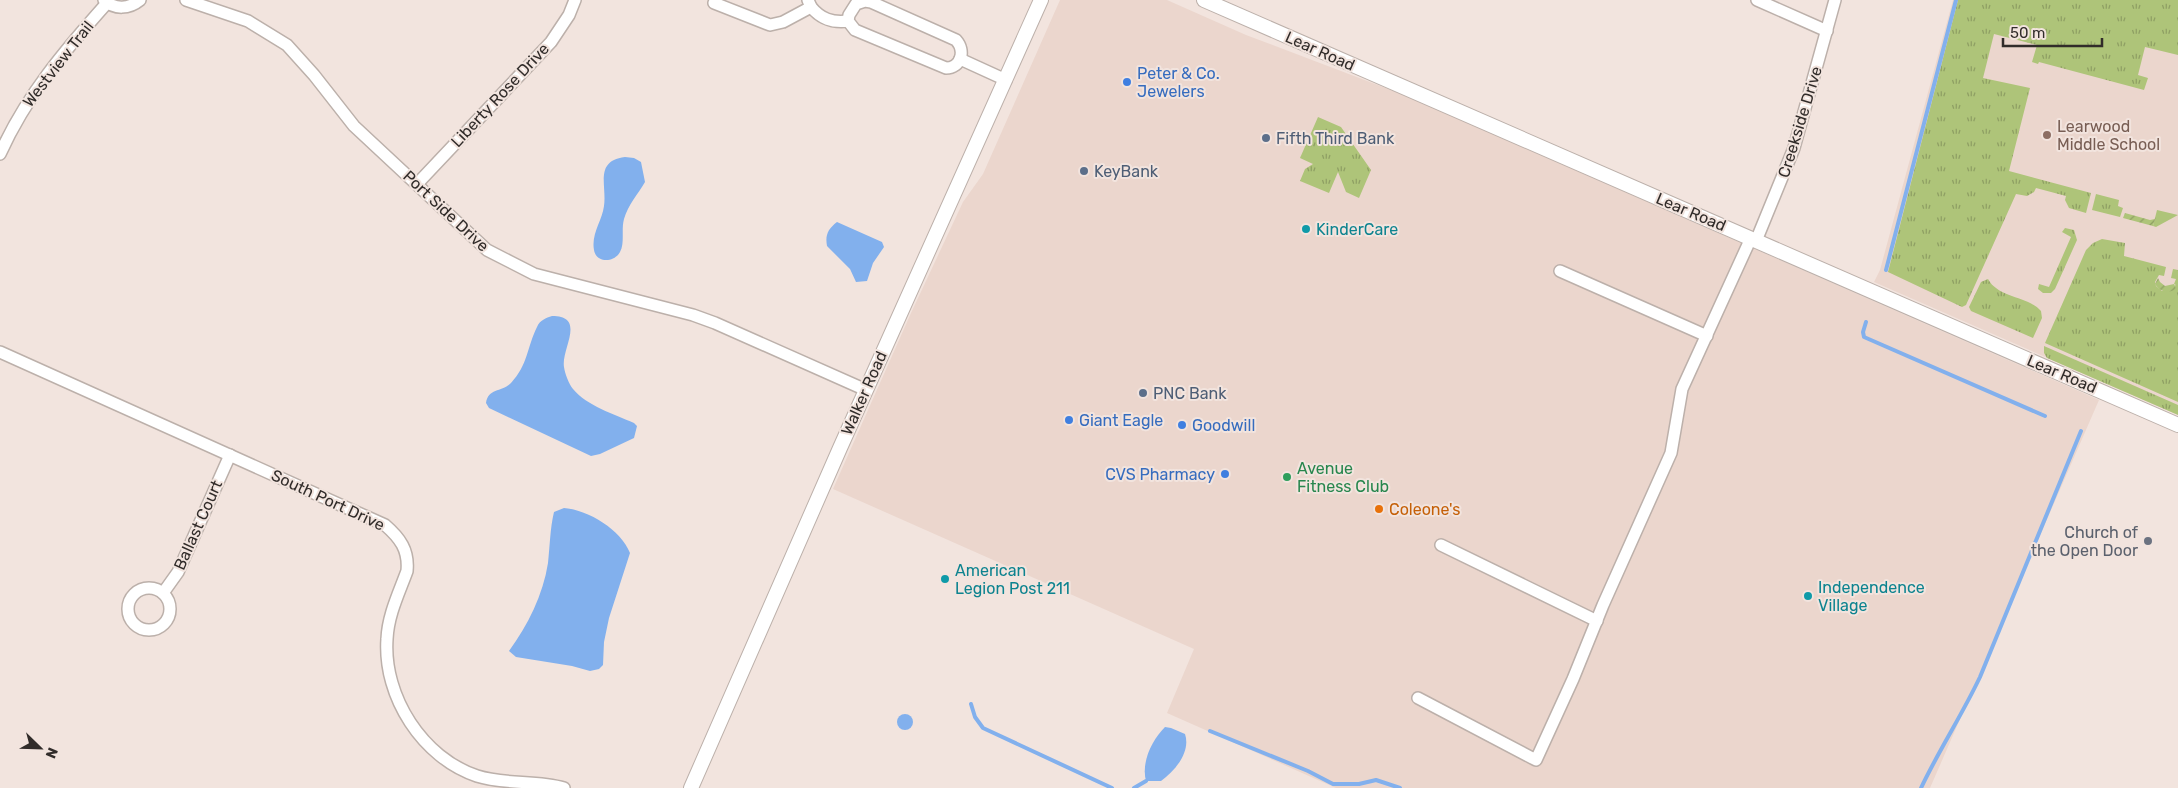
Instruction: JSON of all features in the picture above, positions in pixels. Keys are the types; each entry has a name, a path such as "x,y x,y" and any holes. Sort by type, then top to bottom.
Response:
{"street":[{"path":"105,1 114,7 123,8 131,6 140,0"},
{"name":"Port Side Drive","path":"186,0 248,21 287,45 314,75 354,126 487,250 520,268 550,279 693,315 744,334 866,390"},
{"name":"Liberty Rose Drive","path":"417,184 551,42 569,16 575,0"},
{"name":"Walker Road","path":"691,788 866,390 1041,0"},
{"name":"Lear Road","path":"1204,0 2178,424"},
{"path":"1757,0 1827,31"},
{"name":"Creekside Drive","path":"1418,698 1536,760 1574,679 1597,621 1670,453 1682,389 1794,148 1835,0"},
{"name":"Westview Trail","path":"0,154 20,115 42,79 105,1"},
{"path":"871,2 956,40 960,44 962,52 960,60 953,67 946,68 855,30 848,21 849,14 856,4 871,2"},
{"path":"714,3 770,25 783,22 810,3 816,13 828,20 834,22 848,21"},
{"path":"960,60 1006,80"},
{"path":"1560,272 1707,336"},
{"name":"South Port Drive","path":"0,352 379,521 402,542 407,555 407,571 390,616 387,652 394,690 408,720 421,736 444,757 478,776 564,788"},
{"name":"Ballast Court","path":"163,593 178,572 230,455"},
{"path":"1441,544 1597,621"}],"shaded area":[{"path":"1060,0 1167,0 1246,35 1404,95 2099,400 1930,788 1336,788 1167,713 1194,649 833,489 911,313 963,202 983,174"},
{"name":"Learwood Middle School","path":"1953,0 2178,0 2178,415 1874,282 1880,270"}],"green space":[{"path":"1958,0 2178,0 2178,55 2145,47 2138,75 2148,78 2144,90 2039,62 2038,64 2032,62 2037,45 1994,34 1983,78 2030,88 2009,171 2091,193 2086,213 2069,208 2065,200 2066,196 2036,188 2034,192 2027,196 2016,194 1966,305 1962,307 1888,272"},
{"path":"1318,117 1341,127 1371,170 1359,198 1346,192 1338,172 1329,193 1300,181 1305,169 1313,164 1300,158"},
{"path":"2096,194 2119,200 2118,206 2123,208 2120,217 2092,210"},
{"path":"2157,210 2178,215 2156,227 2153,226"},
{"path":"2125,213 2150,220 2155,219 2153,226 2123,218"},
{"path":"2065,228 2074,230 2077,240 2055,289 2051,293 2043,293 2038,289 2039,284 2049,287 2071,237 2062,232"},
{"path":"2102,239 2125,243 2124,256 2166,267 2164,276 2159,275 2155,282 2156,286 2162,291 2176,285 2174,284 2176,279 2171,278 2173,269 2178,270 2178,402 2045,343 2086,250 2093,243"},
{"path":"2158,278 2165,286 2174,284 2176,289 2167,292 2157,287 2155,284"},
{"path":"1988,279 1999,290 2029,302 2041,311 2042,318 2033,338 1971,311 1969,307 1981,282"},
{"path":"2044,346 2178,405 2178,415 2047,358 2044,353"}],"water":[{"path":"634,158 641,162 645,182 626,214 623,223 620,252 614,258 606,260 595,254 593,244 604,206 604,175 609,163 615,159"},
{"path":"837,222 882,242 884,247 873,263 867,281 856,282 850,269 827,246 828,232"},
{"path":"552,316 562,317 568,321 570,327 564,367 567,379 572,387 579,395 593,405 634,423 637,426 634,438 600,454 591,456 489,408 486,403 489,395 507,386 517,376 524,363 538,325 543,320"},
{"path":"564,508 584,513 612,529 626,545 630,553 609,618 604,642 603,665 599,669 590,671 572,666 516,657 509,651 522,631 538,598 546,575 554,512"},
{"path":"902,714 908,714 913,719 911,728 902,730 897,725 897,719"},
{"path":"1165,727 1185,734 1186,748 1184,754 1172,772 1161,781 1146,781 1146,759 1156,738"}],"waterway":[{"path":"1886,270 1956,0"},
{"path":"1866,322 1863,332 1864,337 2045,416"},
{"path":"1921,788 1980,677 2081,431"},
{"path":"971,704 975,717 983,728 1112,788"},
{"path":"1210,731 1308,771 1333,784 1359,784 1376,780 1400,788"},
{"path":"1134,788 1146,781"}],"place":[{"name":"Peter & Co. Jewelers","path":"1127,82"},
{"name":"Learwood Middle School","path":"2047,135"},
{"name":"Fifth Third Bank","path":"1266,138"},
{"name":"KeyBank","path":"1084,171"},
{"name":"KinderCare","path":"1306,229"},
{"name":"PNC Bank","path":"1143,393"},
{"name":"Giant Eagle","path":"1069,420"},
{"name":"Goodwill","path":"1182,425"},
{"name":"CVS Pharmacy","path":"1225,474"},
{"name":"Avenue Fitness Club","path":"1287,477"},
{"name":"Coleone's","path":"1379,509"},
{"name":"Church of the Open Door","path":"2148,541"},
{"name":"American Legion Post 211","path":"945,579"},
{"name":"Independence Village","path":"1808,596"}]}
